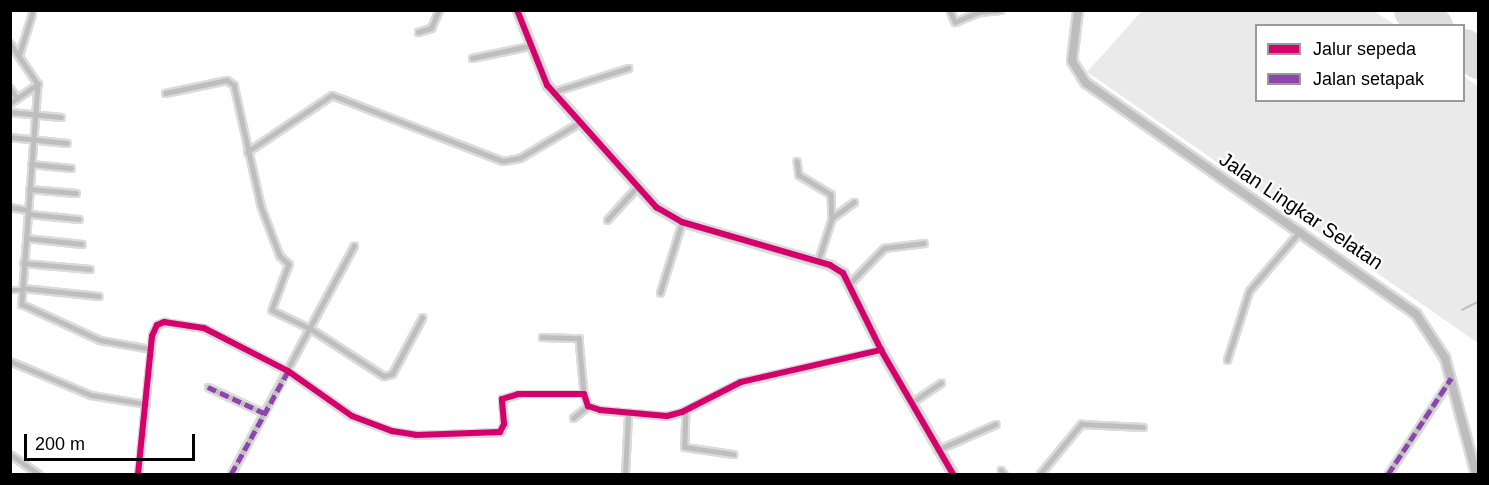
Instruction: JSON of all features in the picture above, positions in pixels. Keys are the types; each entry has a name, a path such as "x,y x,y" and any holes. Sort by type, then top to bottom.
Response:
{"highway":[{"name":"Jalan Lingkar Selatan","path":"1078,10 1072,61 1086,83 1416,314 1441,347 1476,474"}],"street":[{"path":"418,32 431,28 439,10"},
{"path":"517,10 529,46 553,92 637,188 663,213 682,222 837,268 850,283 881,351 953,474"},
{"path":"950,10 955,22 980,12 1000,10"},
{"path":"19,55 32,14"},
{"path":"10,43 38,84 23,263 23,306 100,340 151,349"},
{"path":"472,58 529,46"},
{"path":"553,92 628,68"},
{"path":"165,93 231,81 247,152 280,256 289,264 270,309 311,329 387,377 422,318"},
{"path":"10,103 38,84"},
{"path":"10,88 17,98"},
{"path":"247,152 332,95 503,161 520,158 579,123"},
{"path":"10,112 62,117"},
{"path":"10,137 68,143"},
{"path":"797,161 799,175 831,194 831,218 818,261"},
{"path":"31,164 70,168"},
{"path":"607,220 637,188"},
{"path":"29,189 76,194"},
{"path":"831,218 854,202"},
{"path":"10,207 28,212 79,219"},
{"path":"660,294 682,222"},
{"path":"1227,360 1249,291 1300,231"},
{"path":"26,238 82,244"},
{"path":"850,283 884,248 924,243"},
{"path":"231,474 354,246"},
{"path":"23,263 90,269"},
{"path":"10,290 23,289 99,296"},
{"path":"138,474 151,349 157,325 193,324 288,371 352,416 392,431 416,435 500,432 504,424 501,403 506,396 584,394"},
{"path":"542,337 579,338 584,394 588,406"},
{"path":"573,418 588,406 628,414 667,416 686,410 741,382 881,351"},
{"path":"10,361 91,395 146,404"},
{"path":"1388,474 1451,378"},
{"path":"911,403 941,383"},
{"path":"208,387 264,413"},
{"path":"686,410 686,447 733,454"},
{"path":"625,474 628,414"},
{"path":"938,450 996,424"},
{"path":"1040,474 1081,424 1143,427"},
{"path":"10,454 39,474"}],"shaded area":[{"path":"1142,11 1374,11 1394,24 1255,24 1255,102 1465,102 1465,77 1478,87 1478,343 1087,72"}],"waterway":[{"path":"1462,310 1478,302"}],"runway":[{"path":"1413,10 1430,24"},
{"path":"1465,49 1478,59"}],"marked path":[{"path":"231,474 288,371"},
{"path":"1388,474 1451,378"},
{"path":"208,387 264,413"}],"cycle path":[{"path":"517,10 547,85 656,207 682,222 830,265 843,273 881,350 953,474"},
{"path":"138,474 152,336 157,325 164,322 204,328 288,371 352,416 392,431 416,435 500,432 504,424 502,399 518,394 584,394 588,406 600,410 667,416 682,412 741,382 881,350"}]}
